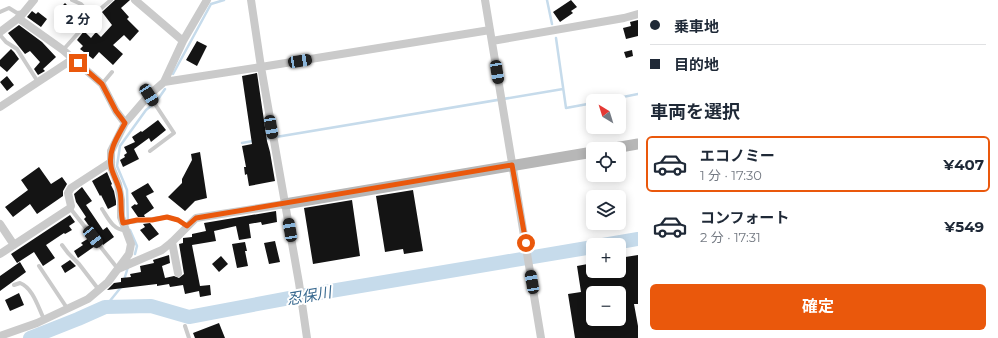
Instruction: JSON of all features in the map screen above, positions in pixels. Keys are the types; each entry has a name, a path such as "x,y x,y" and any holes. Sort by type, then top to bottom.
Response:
{"street":[{"path":"0,32 18,18 34,0"},
{"path":"135,0 183,41"},
{"path":"0,336 44,319 88,299 108,282 129,254 131,244 121,217 121,200 118,184 111,167 111,151 125,123 149,95 164,82 183,41 206,0"},
{"path":"251,0 307,338"},
{"path":"485,0 542,338"},
{"path":"492,41 624,18 638,14"},
{"path":"18,18 63,50 102,84 116,111 125,123"},
{"path":"164,82 490,30"},
{"path":"0,107 73,59"},
{"path":"626,146 638,144"},
{"path":"118,269 162,250 196,218 586,153"},
{"path":"0,254 70,208 71,206 68,193 71,188 111,162"},
{"path":"0,224 14,245"},
{"path":"172,242 178,274"}],"lane":[{"path":"72,0 81,4 93,16"},
{"path":"63,50 93,16 111,0"},
{"path":"0,12 9,8 17,13 24,12"},
{"path":"0,35 6,42 17,49 38,82"},
{"path":"102,84 112,72"},
{"path":"149,95 174,133 150,151"},
{"path":"70,208 118,269"},
{"path":"102,209 114,226 119,230 137,220 152,220 167,217 178,220 187,226"},
{"path":"62,245 99,290"},
{"path":"40,266 67,308"},
{"path":"14,285 20,283 26,285 44,319"},
{"path":"185,326 189,338"}],"building":[{"path":"115,0 130,0 121,8 129,17 127,19 139,31 130,41 124,35 113,45 123,54 113,65 99,52 93,59 80,49 83,46 77,40 84,31 91,38 96,32 101,37 112,25 102,12"},
{"path":"571,0 577,7 571,11 573,13 560,22 553,12"},
{"path":"65,3 70,8 64,14 59,9"},
{"path":"74,5 81,9 74,18 68,12"},
{"path":"32,11 36,14 38,12 47,19 41,27 27,17"},
{"path":"638,20 638,36 626,39 623,28 631,26 630,22"},
{"path":"19,25 42,42 56,57 43,69 45,71 38,75 34,69 40,62 30,51 25,54 8,33"},
{"path":"197,41 207,46 197,66 186,60"},
{"path":"11,49 19,59 7,72 0,66 0,60"},
{"path":"632,50 633,56 626,58 624,52"},
{"path":"257,73 267,141 275,181 249,186 247,174 245,175 244,167 246,167 242,146 252,144 242,76"},
{"path":"7,76 14,85 7,91 0,82"},
{"path":"158,120 166,130 151,142 149,138 134,149 139,159 123,167 120,160 125,157 124,155 127,153 124,147 135,142 132,137 141,131 142,132"},
{"path":"200,152 207,198 195,201 185,211 168,197 182,183 182,179 192,160 191,154"},
{"path":"39,167 51,184 62,177 67,184 63,191 63,196 37,214 30,204 13,217 5,207 28,190 21,180"},
{"path":"107,172 112,184 111,185 116,201 116,205 108,209 92,181"},
{"path":"148,183 154,192 146,196 154,208 144,215 145,217 138,217 131,207 138,204 131,193"},
{"path":"82,187 92,201 86,205 103,230 107,227 114,237 103,245 84,219 86,217 76,202 74,194"},
{"path":"413,190 423,251 404,254 403,249 385,252 376,196"},
{"path":"352,200 360,256 313,264 304,208"},
{"path":"276,211 277,222 262,225 261,222 249,224 251,238 239,240 236,226 214,231 216,241 192,245 200,286 210,285 211,295 200,297 199,291 185,294 183,285 170,287 169,284 107,290 114,283 121,282 121,278 131,277 130,274 141,272 140,266 154,263 153,260 169,255 170,263 162,266 165,278 174,276 179,278 184,274 179,244 183,243 183,238 192,237 192,234 206,231 204,223"},
{"path":"70,215 75,222 69,226 72,230 65,234 64,233 46,245 55,258 43,266 34,252 17,263 11,254"},
{"path":"150,223 159,234 149,241 140,230 145,227 143,224"},
{"path":"89,238 95,246 78,258 74,251 83,245 81,243"},
{"path":"275,241 280,262 269,264 264,243"},
{"path":"245,242 248,266 237,268 232,244"},
{"path":"638,255 638,304 634,304 638,326 638,338 575,338 568,294 581,292 577,266 586,264 586,278 626,278 626,257"},
{"path":"221,256 228,264 219,272 212,264"},
{"path":"70,260 76,266 65,273 61,266"},
{"path":"20,262 26,272 0,291 0,276"},
{"path":"19,293 24,305 10,311 5,300"},
{"path":"219,323 225,338 195,338 193,333"}],"waterway":[{"path":"173,74 211,4 224,0"},
{"path":"547,0 552,24"},
{"path":"556,38 566,108 586,104"},
{"path":"128,224 127,190 117,166 120,146 146,110 156,102 165,89"},
{"path":"264,139 563,89"},
{"path":"626,96 638,94"},
{"path":"242,143 253,141"},
{"path":"130,230 137,246 135,254"},
{"name":"忍保川","path":"626,241 638,239"},
{"name":"忍保川","path":"30,338 105,307 151,306 189,317 295,297 586,248"},
{"path":"124,280 128,267"},
{"path":"105,307 122,286"}],"route":[{"path":"78,63 102,84 116,111 125,123 111,151 111,167 118,184 121,200 121,217 123,223 167,217 178,220 187,226 196,218 512,165 526,243"}]}
